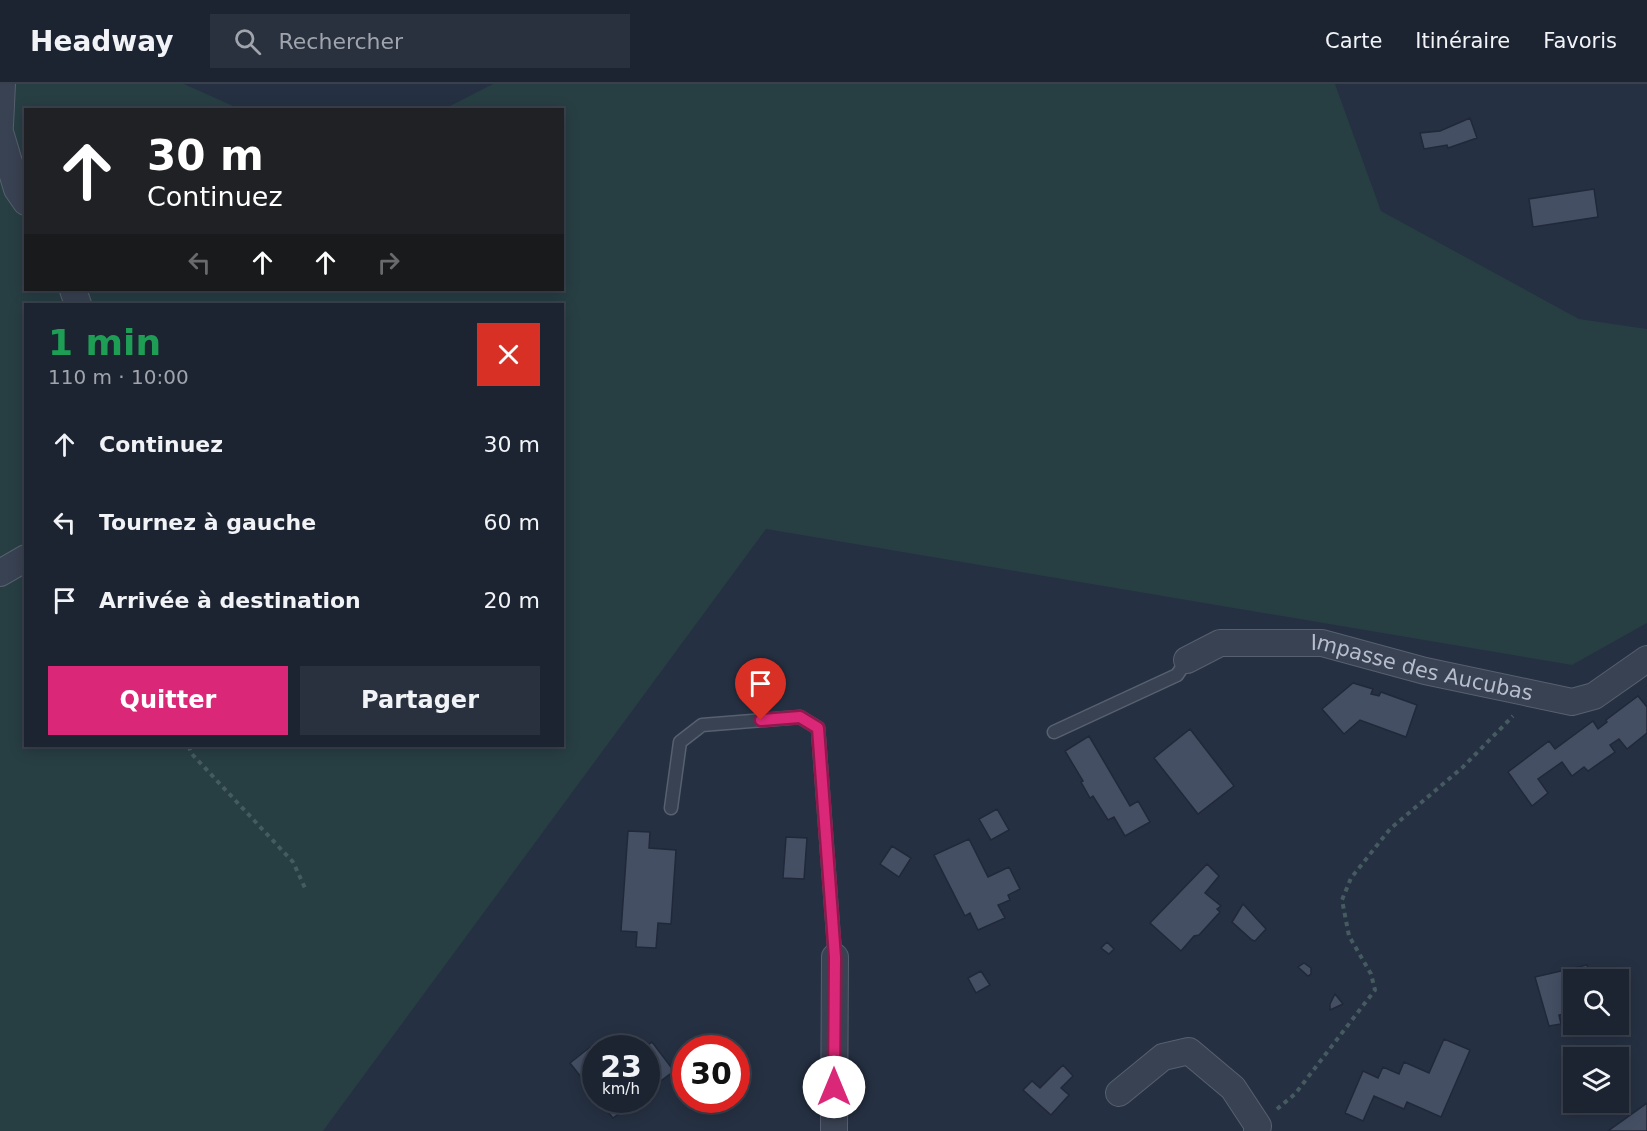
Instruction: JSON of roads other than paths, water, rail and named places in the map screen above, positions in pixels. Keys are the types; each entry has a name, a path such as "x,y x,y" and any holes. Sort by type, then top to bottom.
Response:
{"street":[{"path":"0,125 2,84"},
{"path":"0,132 17,189 24,199"},
{"path":"0,573 24,559"},
{"name":"Impasse des Aucubas","path":"1187,660 1220,643 1322,643 1425,671 1572,702 1594,696 1647,659"},
{"path":"834,1131 835,957"},
{"path":"1119,1093 1163,1057 1189,1052 1233,1088 1257,1128"}],"lane":[{"path":"1054,732 1177,675 1187,660"},
{"path":"670,808 680,742 702,725 800,717 818,728 835,957"}]}
